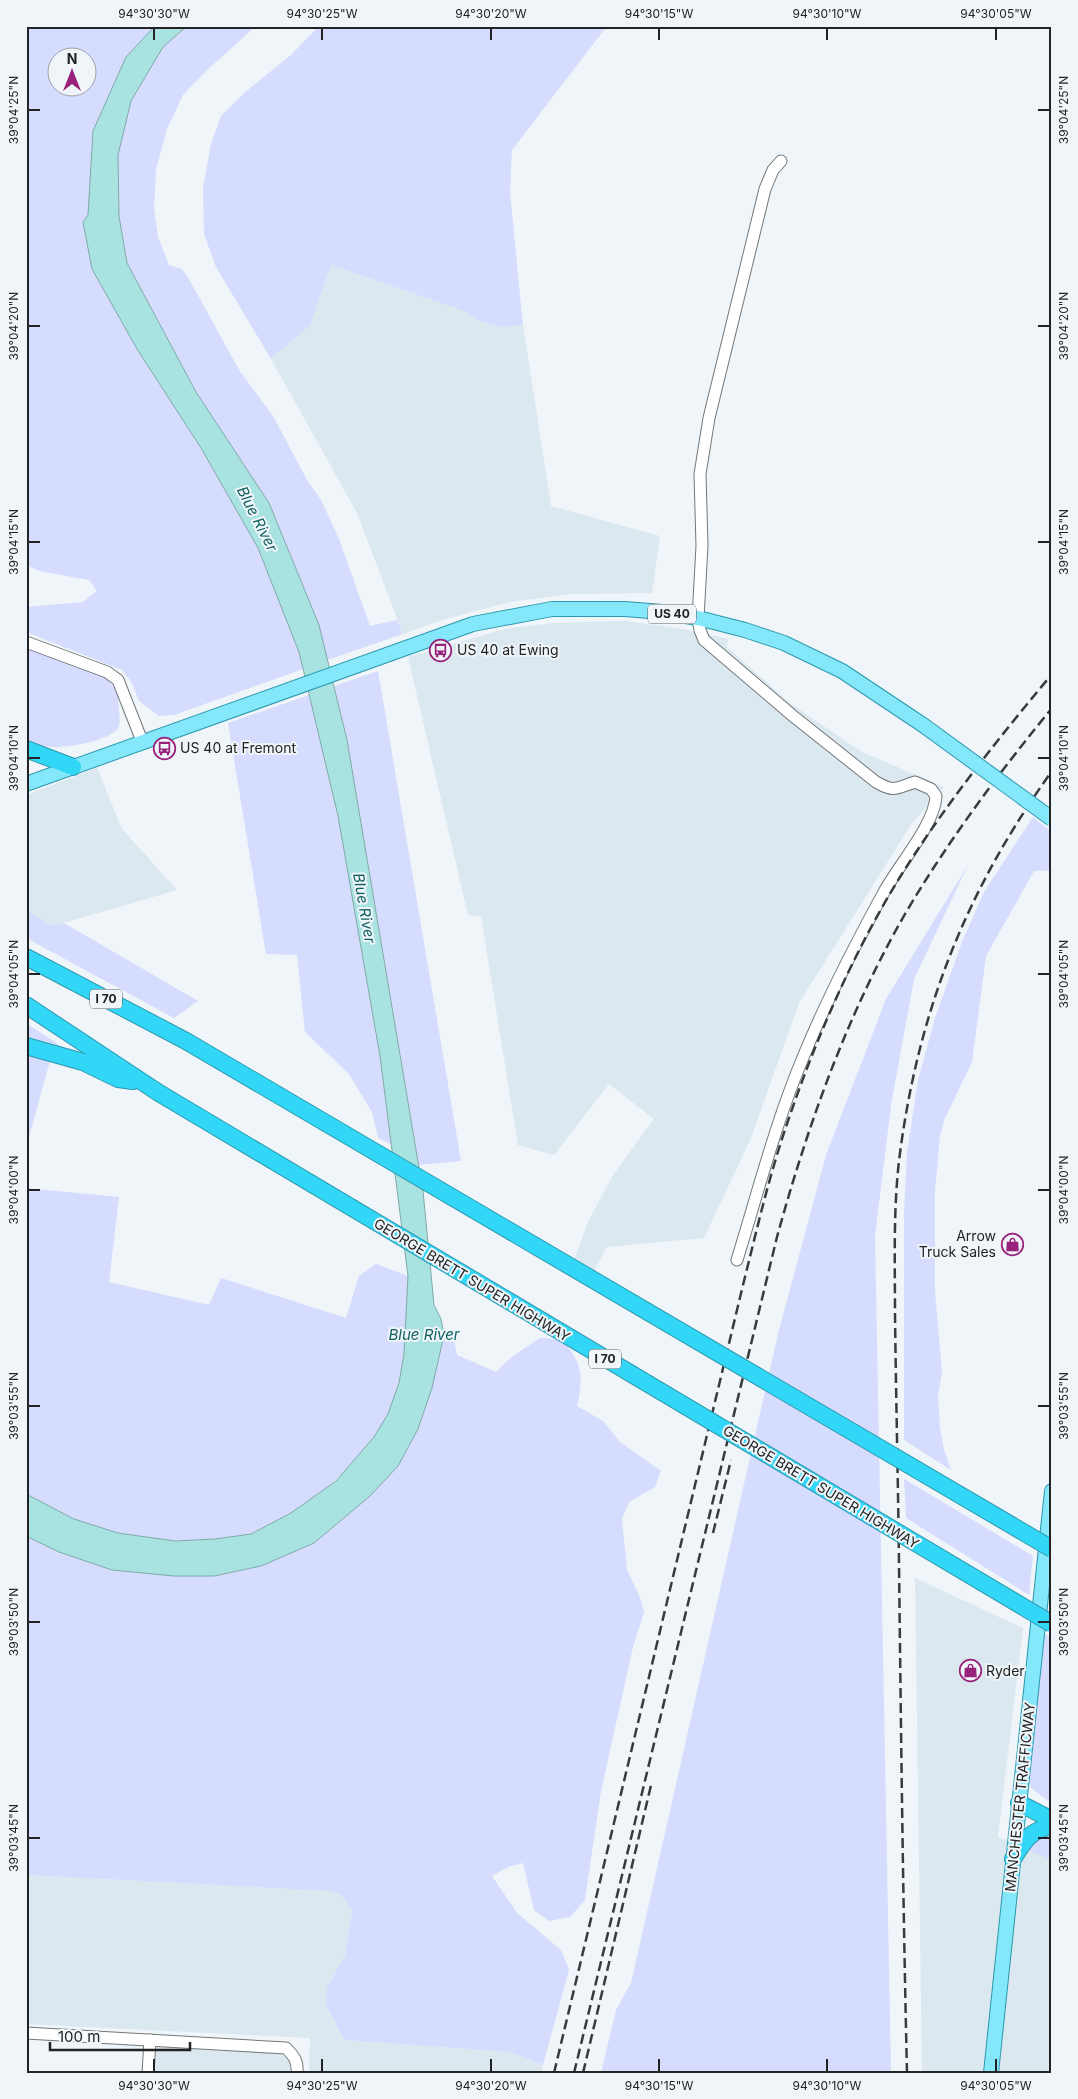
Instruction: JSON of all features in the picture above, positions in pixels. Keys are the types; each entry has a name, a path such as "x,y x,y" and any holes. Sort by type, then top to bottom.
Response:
{"highway":[{"path":"26,749 73,768"},
{"name":"I 70","path":"26,957 186,1040 1052,1549"},
{"name":"GEORGE BRETT SUPER HIGHWAY","path":"26,1005 159,1093 1052,1624"},
{"path":"26,1046 83,1062 118,1079 143,1083"},
{"path":"1019,1803 1052,1810"},
{"path":"1019,1803 1052,1820"},
{"path":"1013,1859 1027,1837 1042,1828 1052,1826"}],"main road":[{"name":"US 40","path":"26,784 473,624 552,609 626,610 662,612 698,618 746,630 784,643 818,659 842,671 923,725 1052,819"},
{"name":"MANCHESTER TRAFFICWAY","path":"991,2073 1052,1491"}],"street":[{"path":"737,1260 779,1123 804,1055 856,945 893,876 928,823 936,807 936,796 931,789 915,782 899,789 890,790 876,782 793,716 704,640 700,630 698,618 702,546 700,474 709,418 765,189 774,170 781,161"},
{"path":"26,642 107,672 118,680 142,741"},
{"path":"26,2033 286,2048 294,2056 298,2064 297,2073"},
{"path":"148,2073 150,2040"}],"shaded area":[{"path":"26,26 155,26 126,57 90,197 88,215 83,222 92,269 137,349 201,448 258,548 299,652 303,669 174,715 159,716 139,701 132,683 122,670 26,632 27,607 83,602 97,591 89,580 39,571 26,565"},
{"path":"187,26 256,26 207,70 183,95 167,129 156,169 154,208 158,237 169,265 182,269 189,279 239,370 273,416 307,480 321,500 339,539 370,626 397,620 403,634 327,660 319,625 269,503 196,392 127,263 119,216 118,155 131,101 163,47"},
{"path":"319,26 607,26 512,150 510,193 523,325 502,327 483,322 459,309 331,265 310,325 271,359 216,267 204,234 203,188 211,144 221,116 244,93 292,54"},
{"path":"331,265 460,309 483,322 502,327 523,325 551,506 660,536 652,593 572,594 510,602 442,620 403,634 357,513 271,359 310,325"},
{"path":"626,621 678,628 729,639 726,646 791,704 862,752 944,787 912,823 799,1003 751,1138 704,1238 607,1247 594,1271 574,1260 588,1222 613,1175 654,1119 609,1084 554,1155 518,1145 481,916 468,915 408,657 504,629 553,623"},
{"path":"26,648 104,676 114,687 117,695 120,719 118,728 108,736 92,742 74,745 52,747 26,742"},
{"path":"378,671 461,1161 419,1165 347,740 334,686"},
{"path":"309,695 338,816 380,1056 392,1145 378,1138 372,1112 349,1074 305,1032 297,955 266,954 228,723"},
{"path":"97,768 122,829 177,890 53,926 26,910 26,795"},
{"path":"1033,817 1052,832 1052,870 1034,871 986,956 972,1062 945,1118 940,1136 935,1191 935,1292 942,1372 938,1396 940,1428 944,1450 951,1470 904,1440 904,1215 907,1153 918,1080 935,1018 962,942 984,892"},
{"path":"968,865 914,979 891,1105 875,1236 891,2073 601,2073 616,2010 631,1983 778,1334 826,1155 886,999"},
{"path":"26,910 53,926 64,923 198,1001 174,1018 26,938"},
{"path":"26,1023 73,1054 26,1041"},
{"path":"26,1052 51,1057 26,1148"},
{"path":"26,1188 119,1197 109,1282 209,1305 221,1278 346,1318 359,1276 376,1264 408,1276 403,1363 395,1397 375,1436 347,1469 317,1495 276,1522 246,1535 190,1540 150,1539 130,1536 110,1532 73,1519 26,1494"},
{"path":"444,1335 454,1339 457,1355 496,1372 513,1356 540,1338 562,1339 574,1355 580,1370 581,1378 577,1406 603,1421 620,1442 661,1471 655,1487 629,1502 622,1519 627,1570 640,1597 644,1612 633,1647 601,1791 585,1900 570,1917 549,1921 534,1910 523,1863 508,1867 492,1876 517,1913 561,1950 569,1970 543,2065 511,2052 344,2040 326,2004 327,1987 345,1956 352,1910 342,1896 330,1891 26,1875 26,1536 59,1552 112,1570 174,1576 214,1576 261,1566 314,1543 370,1496 398,1466 418,1429 432,1388"},
{"path":"904,1479 1033,1556 1029,1595 906,1518"},
{"path":"915,1578 1023,1628 998,1837 1052,1860 1052,2073 922,2073"},
{"path":"1043,1633 1052,1638 1052,1804 1031,1788 1028,1777"},
{"path":"1052,1830 1052,1860 1024,1849"},
{"path":"26,1875 330,1891 342,1896 352,1909 345,1956 327,1987 326,2004 344,2040 511,2052 543,2065 541,2073 309,2073 310,2038 26,2024"},
{"path":"158,2046 284,2053 293,2065 293,2073 154,2073 156,2050"}],"water":[{"name":"Blue River","path":"155,26 187,26 163,47 131,101 118,155 119,216 127,263 196,392 269,503 319,625 347,740 423,1191 434,1305 441,1319 444,1335 432,1388 418,1429 398,1466 370,1496 314,1543 261,1566 214,1576 174,1576 112,1570 59,1552 26,1536 26,1494 74,1519 118,1533 175,1541 215,1539 251,1534 291,1513 336,1481 374,1437 388,1414 399,1383 404,1354 408,1276 380,1056 338,816 299,652 258,548 201,448 137,349 92,269 83,222 88,215 93,131 126,57"}],"railway":[{"path":"554,2073 743,1285 770,1177 792,1108 818,1040 848,973 864,940 900,877 935,824 973,773 1052,674"},
{"path":"574,2073 777,1237 816,1112 847,1031 884,952 905,914 974,808 1052,708"},
{"path":"907,2073 895,1314 896,1193 900,1153 908,1100 920,1049 934,1000 951,952 995,860 1022,815 1052,771"},
{"path":"713,1533 731,1460"},
{"path":"583,2073 652,1781"}],"place":[{"name":"US 40 at Ewing","path":"441,650"},
{"name":"US 40 at Fremont","path":"164,748"},
{"name":"Arrow Truck Sales","path":"1012,1244"},
{"name":"Ryder","path":"970,1671"}]}
